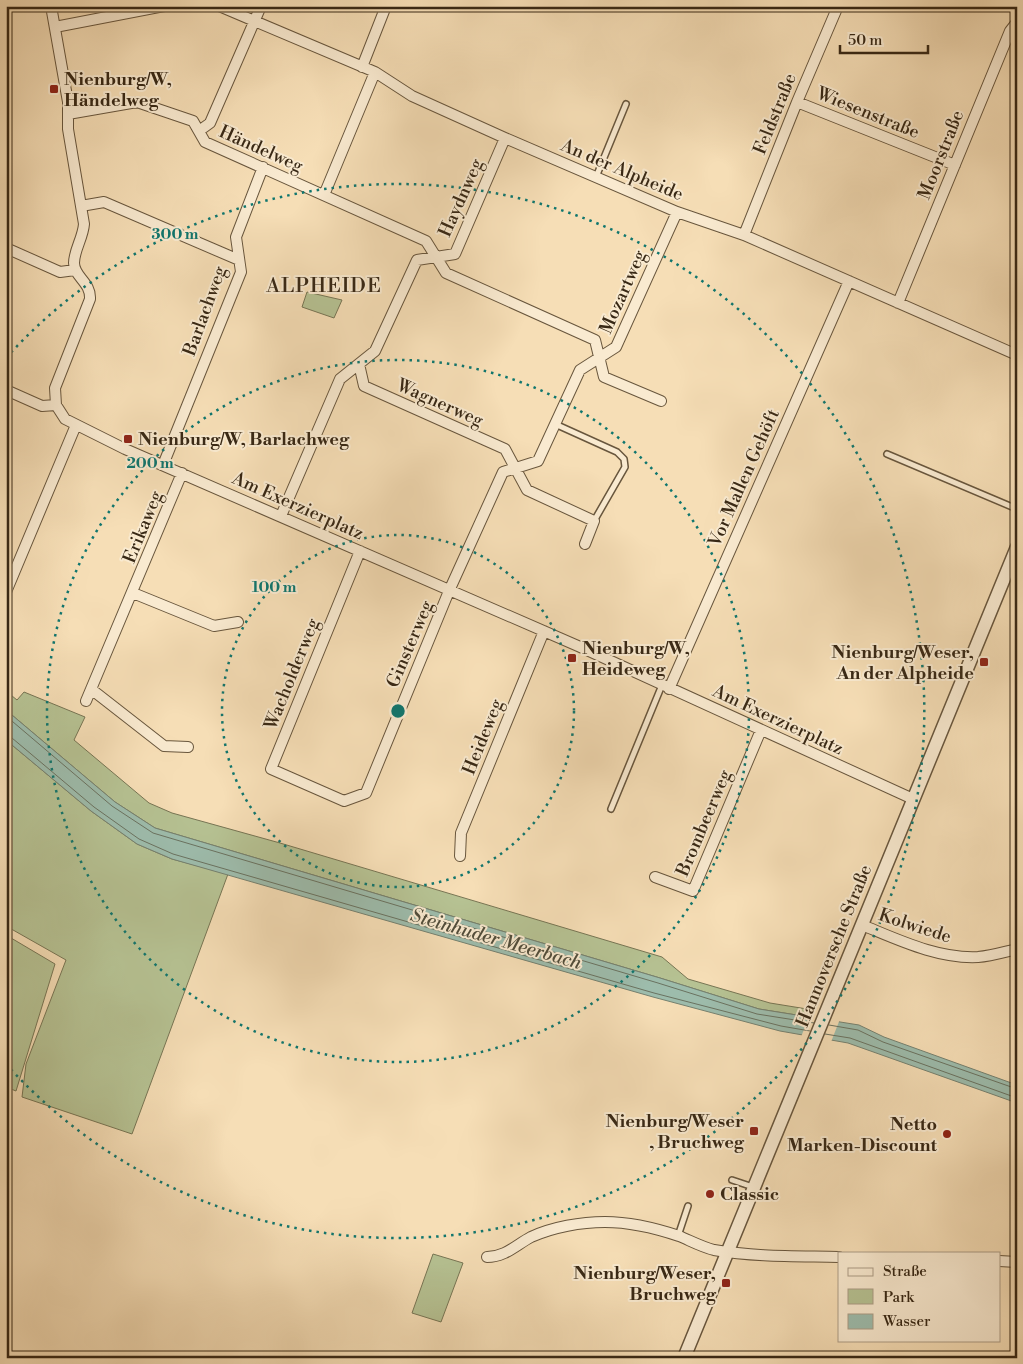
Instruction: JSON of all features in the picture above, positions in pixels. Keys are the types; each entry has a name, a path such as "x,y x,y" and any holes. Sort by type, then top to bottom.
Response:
{"street":[{"path":"6,390 42,406 56,405 55,388 90,299 88,286 75,270 74,263 75,255 84,232 68,128 68,102 50,6"},
{"path":"55,27 164,6"},
{"name":"An der Alpheide","path":"219,6 375,72 412,96 505,138 677,212 744,235 1017,355"},
{"path":"199,131 210,123 261,6"},
{"path":"362,67 386,6"},
{"name":"Feldstraße","path":"744,235 838,6"},
{"name":"Moorstraße","path":"898,303 1010,31 1017,22"},
{"path":"324,195 375,72"},
{"name":"Händelweg","path":"68,114 137,102 193,121 205,142 426,241 446,273 595,340 599,357"},
{"name":"Wiesenstraße","path":"797,102 954,165"},
{"name":"Haydnweg","path":"436,257 455,254 505,138"},
{"name":"Barlachweg","path":"163,465 241,272 236,236 263,167"},
{"path":"81,206 104,202 239,260"},
{"name":"Mozartweg","path":"661,401 604,377 599,357 616,347 677,212"},
{"path":"6,248 60,272 75,270"},
{"path":"281,516 340,379 375,351 417,260 436,257"},
{"name":"Vor Mallen Gehöft","path":"665,687 849,281"},
{"path":"449,591 503,472 538,461 580,370 599,357"},
{"name":"Wagnerweg","path":"358,364 364,386 505,449 515,468"},
{"name":"Am Exerzierplatz","path":"56,405 65,419 182,474 544,631 913,799"},
{"path":"6,592 76,425"},
{"path":"515,468 527,490 594,521 585,544"},
{"name":"Erikaweg","path":"86,701 182,474"},
{"name":"Hannoversche Straße","path":"684,1358 753,1186 793,1095 1017,547"},
{"name":"Wacholderweg","path":"311,787 270,769 360,551"},
{"name":"Ginsterweg","path":"311,787 344,800 366,793 449,591"},
{"path":"133,593 214,626 238,622"},
{"name":"Heideweg","path":"460,856 461,832 544,631"},
{"path":"91,689 164,746 188,747"},
{"name":"Brombeerweg","path":"655,877 693,891 761,730"},
{"name":"Kolwiede","path":"862,925 930,951 951,955 977,957 1017,949"},
{"path":"487,1257 502,1255 522,1242 547,1231 582,1224 620,1222 639,1225 678,1236 712,1249 727,1252 750,1255 838,1257"},
{"path":"1000,1261 1017,1262"}],"lane":[{"path":"596,177 626,104"},
{"path":"555,424 617,452 624,459 625,467 594,521"},
{"path":"887,454 1017,509"},
{"path":"611,809 665,687"},
{"path":"732,1180 753,1186"},
{"path":"678,1236 688,1206"}],"green space":[{"path":"307,292 342,300 334,318 302,307"},
{"path":"6,691 17,700 24,692 85,717 74,740 149,803 172,813 280,843 662,957 688,979 770,1003 807,1009 806,1012 812,1012 809,1017 759,1009 155,828 115,802 6,710"},
{"path":"6,740 91,811 137,844 172,859 228,874 132,1134 22,1097 26,1064 66,960 6,926"},
{"path":"6,935 55,964 16,1091 6,1087"},
{"path":"433,1254 463,1263 441,1322 412,1313"}],"water":[{"name":"Steinhuder Meerbach","path":"6,710 115,802 155,828 759,1009 859,1025 884,1037 1017,1085 1017,1103 848,1043 780,1031 653,997 172,859 137,844 91,811 6,740"}],"pier":[{"path":"810,1014 840,1019 831,1042 801,1037"}],"place":[{"name":"Nienburg/W, Händelweg","path":"54,89"},
{"name":"Nienburg/W, Barlachweg","path":"128,439"},
{"name":"Nienburg/W, Heideweg","path":"572,658"},
{"name":"Nienburg/Weser, An der Alpheide","path":"984,662"},
{"name":"Nienburg/Weser , Bruchweg","path":"754,1131"},
{"name":"Netto Marken-Discount","path":"947,1134"},
{"name":"Classic","path":"710,1194"},
{"name":"Nienburg/Weser, Bruchweg","path":"726,1283"}],"district":[{"name":"ALPHEIDE","path":"324,286"}]}
